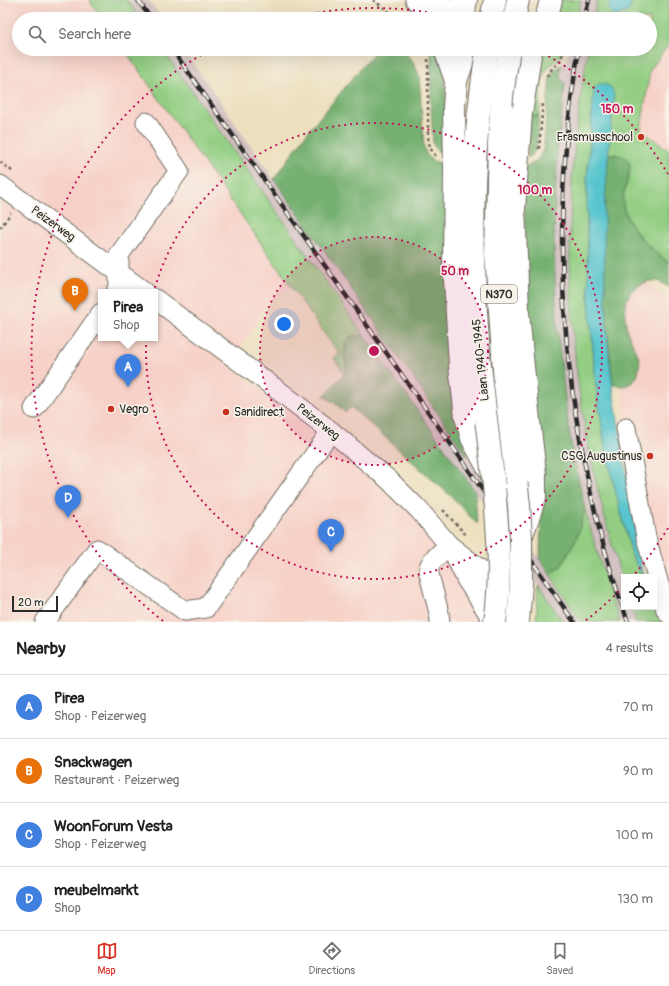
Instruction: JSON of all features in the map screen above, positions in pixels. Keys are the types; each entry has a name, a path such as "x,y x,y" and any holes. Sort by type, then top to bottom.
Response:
{"main road":[{"path":"492,12 495,0"},
{"path":"515,12 518,0"},
{"path":"547,12 550,0"},
{"name":"N370","path":"447,56 456,82"},
{"name":"N370","path":"465,56 456,82 454,108 454,262 460,366 466,415 472,438 493,477"},
{"name":"Laan 1940-1945","path":"486,56 477,134 474,187 473,242 475,299 497,520 499,567 497,607 507,622"},
{"name":"Laan 1940-1945","path":"507,622 521,584 521,538 516,475 505,384 496,254 498,144 502,96 508,56"},
{"name":"N370","path":"521,538 535,497 535,474 518,312 514,209 521,114 530,56"}],"street":[{"path":"422,8 465,10"},
{"path":"118,289 119,255 179,171 146,122"},
{"name":"Peizerweg","path":"0,185 141,289"},
{"name":"Peizerweg","path":"158,301 331,431 389,480 419,510 449,544 481,570 507,622"},
{"path":"34,408 98,317"},
{"path":"626,428 646,538 666,610 669,614"},
{"path":"45,622 97,549 185,611 206,608 331,431"},
{"path":"440,622 439,612 429,574 429,567 432,561 449,544"}],"path":[{"path":"373,0 389,12"},
{"path":"0,228 12,213"}],"shaded area":[{"path":"0,0 89,0 97,12 12,12 12,56 129,56 292,286 268,303 229,365 306,422 381,484 416,519 447,558 477,611 478,622 0,622"},
{"path":"127,0 149,0 157,12 135,12"},
{"path":"581,0 597,0 594,12 578,12"},
{"path":"669,30 669,225 618,91 645,56 657,56 657,42"},
{"path":"167,56 188,56 540,559 581,622 563,622 475,491"},
{"path":"568,56 587,56 578,112 571,204 571,296 574,345 585,426 593,468 604,516 621,576 621,610 632,610 636,622 620,622 609,591 595,546 573,454 568,423 557,327 554,250 558,145 565,84 560,77 561,65 567,61"},
{"name":"CSG Augustinus","path":"636,271 669,301 669,601 657,582 657,574 652,574 648,567 614,344 615,285"}],"green space":[{"path":"89,0 127,0 135,12 97,12"},
{"path":"557,0 581,0 578,12 554,12"},
{"path":"597,0 610,0 609,6 629,11 632,0 669,0 669,44 650,70 641,130 669,150 669,263 646,243 632,227 627,218 623,199 629,175 616,154 608,154 609,146 592,111 587,181 587,224 589,301 596,386 605,446 615,489 632,555 642,574 621,574 621,575 599,496 581,405 577,375 570,274 573,166 587,56 657,56 657,12 594,12"},
{"path":"129,56 167,56 366,338 361,335 344,355 347,370 344,373 334,358 340,354"},
{"path":"371,56 408,56 412,61 419,75 424,147 427,156 439,163 448,164 458,418 468,457 274,179 307,133"},
{"path":"441,56 444,63 448,151 437,151 433,144 431,57"},
{"path":"536,56 559,56 547,69 544,75 539,116 529,115"},
{"path":"561,65 560,77 565,84 558,145 555,200 554,250 557,327 568,423 585,509 577,537 562,565 550,574 540,559 541,510 526,338 524,166 532,164 538,159 544,145 550,76"},
{"path":"529,115 539,116 536,149 528,158"},
{"path":"608,154 620,155 626,159 629,164 630,170 623,200 628,220 643,240 669,263 669,287 658,281 649,281 631,291 626,301 625,316 627,331 640,360 637,377 633,382 625,386 613,385 607,321 604,215"},
{"path":"361,335 366,338 475,491 477,524 452,497 351,407 345,413 335,403 324,396 347,370 344,355 346,340 352,336"},
{"path":"585,509 601,566 620,622 581,622 550,574 562,565 577,537"},
{"path":"538,585 563,622 536,622"},
{"path":"632,610 656,610 661,622 636,622"}],"water":[{"path":"610,0 632,0 629,11 626,12 610,12 609,5"},
{"path":"599,84 610,87 613,91 614,99 604,215 608,346 614,395 643,574 632,555 615,489 605,446 596,386 589,301 587,224 587,181 594,89"}],"railway":[{"path":"138,0 146,12"},
{"path":"586,12 589,0"},
{"path":"177,56 450,443 574,622"},
{"path":"578,56 565,154 562,260 564,313 576,418 590,489 609,566 628,622"}],"place":[{"name":"Erasmusschool","path":"641,137"},
{"name":"Snackwagen","path":"75,311"},
{"name":"Pirea","path":"128,387"},
{"name":"Vegro","path":"111,409"},
{"name":"Sanidirect","path":"226,412"},
{"name":"CSG Augustinus","path":"650,456"},
{"name":"meubelmarkt","path":"68,518"},
{"name":"WoonForum Vesta","path":"331,552"}]}
